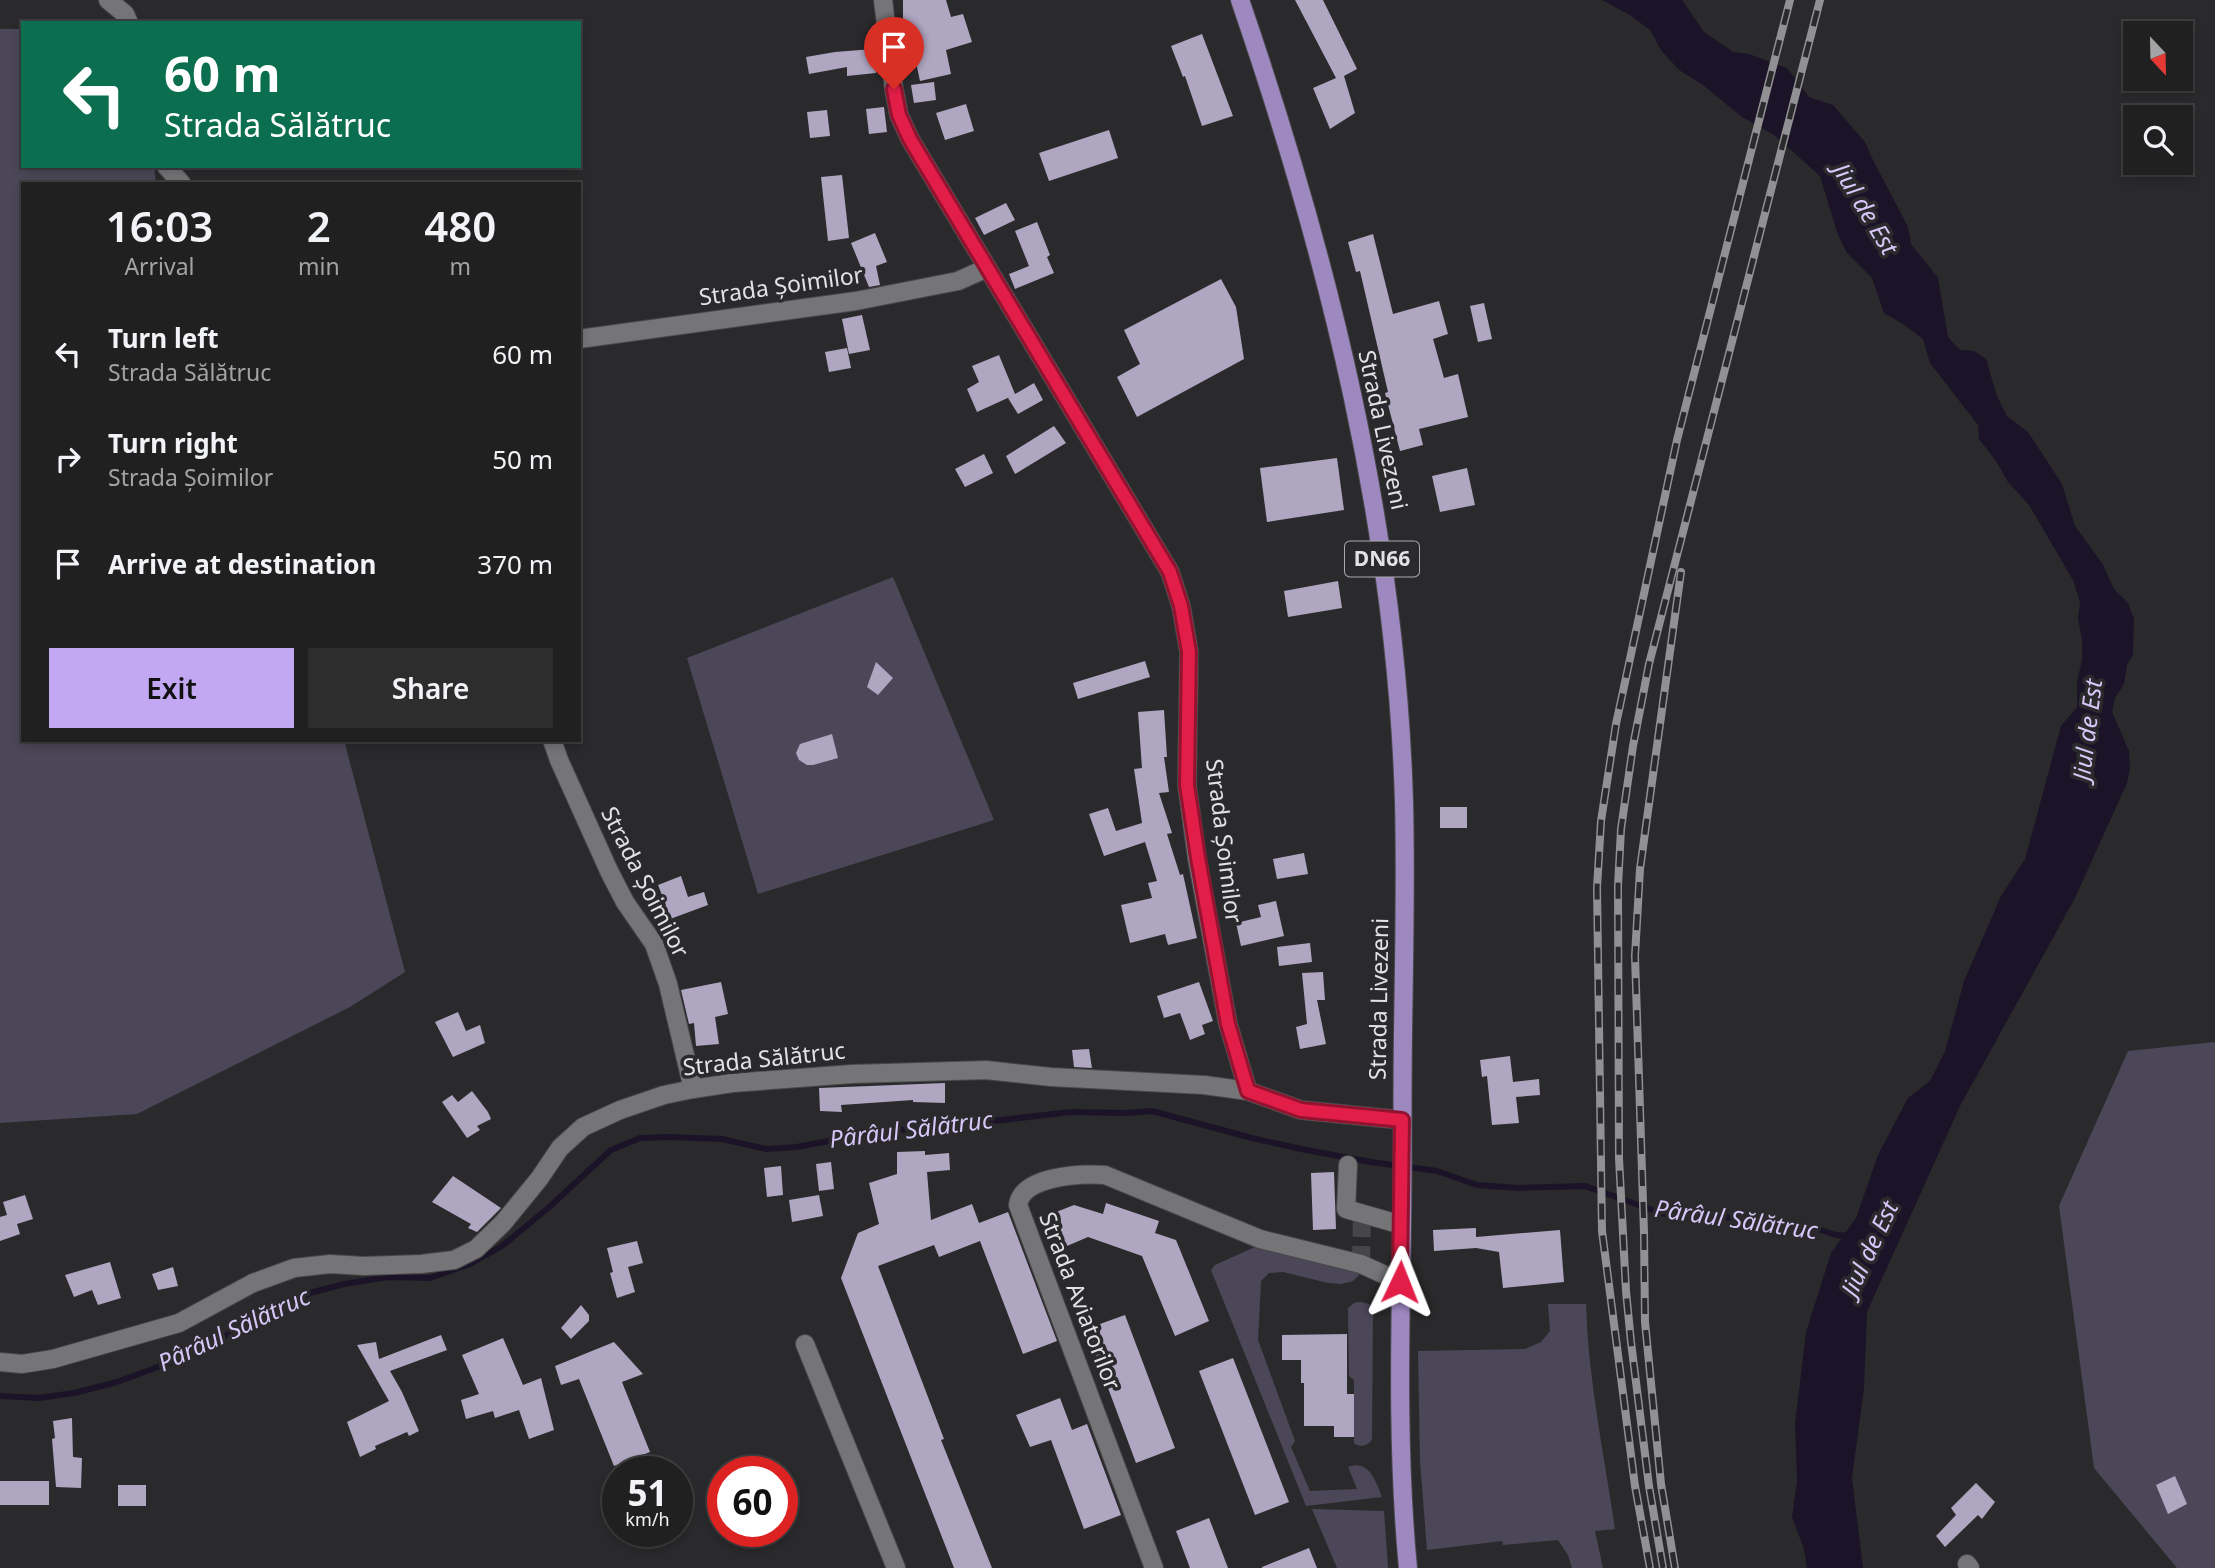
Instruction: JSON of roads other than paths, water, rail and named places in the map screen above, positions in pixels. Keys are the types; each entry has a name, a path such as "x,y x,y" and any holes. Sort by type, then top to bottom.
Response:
{"main road":[{"name":"Strada Livezeni","path":"1240,0 1324,274 1355,408 1380,540 1398,698 1404,803 1402,1128"},
{"name":"DN66","path":"1402,1128 1401,1474 1408,1568"}],"street":[{"path":"108,0 125,14 128,21"},
{"name":"Strada Șoimilor","path":"883,0 899,115 910,139 1170,572 1181,606 1189,652 1187,785 1228,1024 1248,1091"},
{"path":"168,168 180,182"},
{"name":"Strada Șoimilor","path":"581,339 856,301 958,281 987,268"},
{"name":"Strada Șoimilor","path":"553,742 609,871 625,902 654,944 667,984 693,1089"},
{"name":"Strada Sălătruc","path":"0,1362 22,1364 53,1359 179,1322 253,1283 294,1268 330,1264 421,1264 454,1260 476,1249 503,1223 561,1147 583,1127 631,1106 693,1089 732,1083 852,1074 986,1070 1051,1077 1203,1085 1248,1091 1301,1110 1402,1128"},
{"path":"1348,1165 1346,1209 1402,1216"},
{"name":"Strada Aviatorilor","path":"1154,1568 1017,1205 1019,1196 1025,1189 1066,1176 1087,1173 1105,1175 1260,1239 1361,1264 1400,1282"},
{"path":"805,1344 896,1568"}],"water":[{"name":"Jiul de Est","path":"1602,0 1682,0 1704,32 1733,52 1749,54 1787,68 1809,97 1833,105 1865,142 1908,227 1911,244 1938,278 1948,337 1960,350 1974,351 1986,359 1997,396 2007,416 2028,432 2062,484 2075,526 2102,563 2114,589 2128,603 2134,619 2133,655 2127,665 2124,684 2115,698 2112,712 2129,751 2127,783 2075,898 1960,1106 1867,1312 1864,1388 1852,1478 1863,1568 1807,1568 1804,1549 1792,1517 1797,1481 1795,1424 1806,1332 1831,1253 1856,1218 1878,1155 1908,1098 1930,1081 1945,1051 1964,981 2001,896 2025,859 2061,726 2077,707 2077,682 2082,660 2078,618 2080,602 2073,580 2029,505 2008,482 1979,439 1978,425 1930,363 1923,339 1884,313 1872,278 1847,253 1838,235 1820,176 1774,135 1742,117 1703,85 1679,70 1661,50 1650,30 1630,15"}],"waterway":[{"name":"Pârâul Sălătruc","path":"0,1396 39,1398 74,1393 117,1382 177,1360 310,1293 388,1277 430,1278 470,1264 502,1246 611,1150 640,1138 722,1139 766,1149 797,1147 881,1131 943,1127 1070,1112 1152,1111 1301,1149 1437,1171 1477,1185 1518,1188 1585,1186 1664,1214 1806,1225 1836,1235 1851,1236"}],"tunnel":[{"path":"1361,1264 1362,1212"}],"railway":[{"path":"1650,1568 1635,1486 1602,1231 1597,888 1601,821 1616,724 1677,440 1790,0"},
{"path":"1663,1568 1649,1486 1626,1291 1619,1158 1618,886 1621,829 1649,664 1820,0"},
{"path":"1675,1568 1661,1484 1645,1322 1635,956 1640,869 1681,572"}]}
